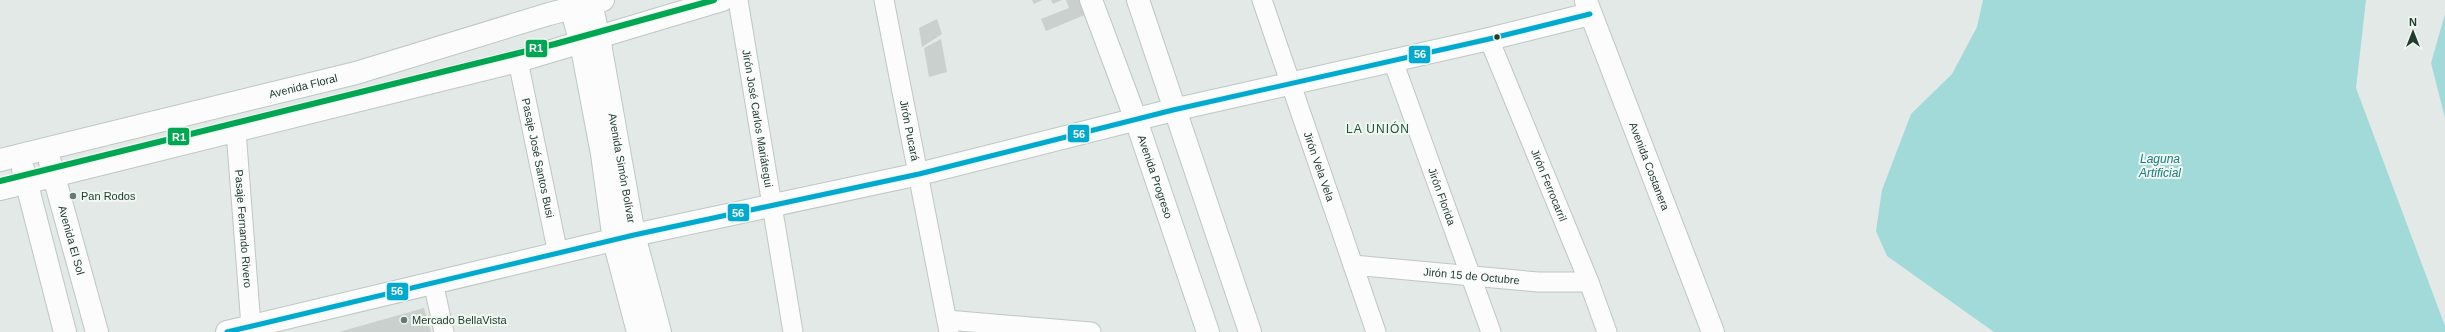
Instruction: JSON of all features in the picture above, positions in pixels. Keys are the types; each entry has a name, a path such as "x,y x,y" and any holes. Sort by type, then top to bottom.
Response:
{"street":[{"path":"0,189 518,61 722,0"},
{"name":"Jirón José Carlos Mariátegui","path":"738,0 793,332"},
{"name":"Jirón Pucará","path":"884,0 948,326"},
{"name":"Avenida Progreso","path":"1091,0 1136,120 1208,332"},
{"path":"1138,0 1250,332"},
{"name":"Jirón Vela Vela","path":"1262,0 1376,332"},
{"name":"Avenida Simón Bolívar","path":"588,4 590,40 602,154 614,241 638,332"},
{"name":"Avenida Floral","path":"10,157 356,73 588,4"},
{"path":"227,332 634,235 772,207 919,174 1174,110 1489,39 1588,7"},
{"name":"Avenida Costanera","path":"1588,7 1713,332"},
{"name":"Jirón Ferrocarril","path":"1489,39 1589,282 1607,332"},
{"name":"Avenida Simón Bolívar","path":"590,40 634,235 660,332"},
{"name":"Pasaje José Santos Busi","path":"518,61 558,254"},
{"name":"Jirón Florida","path":"1393,61 1491,332"},
{"name":"Pasaje Fernando Rivero","path":"236,131 250,326"},
{"name":"Avenida El Sol","path":"47,148 97,332"},
{"path":"10,157 26,182 65,332"},
{"name":"Jirón 15 de Octubre","path":"1353,265 1538,282 1589,282"},
{"path":"433,282 444,332"},
{"path":"948,326 1091,332"}],"water":[{"name":"Laguna Artificial","path":"1983,0 2366,0 2356,88 2445,326 2445,332 1994,332 1887,256 1876,231 1882,190 1911,114 1952,74 1977,27"},
{"path":"2445,14 2445,118 2431,63"}],"building":[{"path":"1032,0 1042,0 1034,4"},
{"path":"1051,0 1062,0 1053,4"},
{"path":"1066,0 1081,0 1087,14 1046,31 1041,19 1069,8"},
{"path":"937,19 942,34 922,47 919,28"},
{"path":"941,39 947,72 929,77 924,48"},
{"name":"Mercado BellaVista","path":"424,308 431,332 339,332"}],"transit line":[{"name":"R1","path":"0,181 555,44 714,0"},
{"name":"56","path":"227,332 634,235 919,174 1173,110 1489,39 1590,14"}],"place":[{"name":"Pan Rodos","path":"73,196"},
{"name":"Mercado BellaVista","path":"404,320"}],"district":[{"name":"LA UNIÓN","path":"1378,129"}]}
